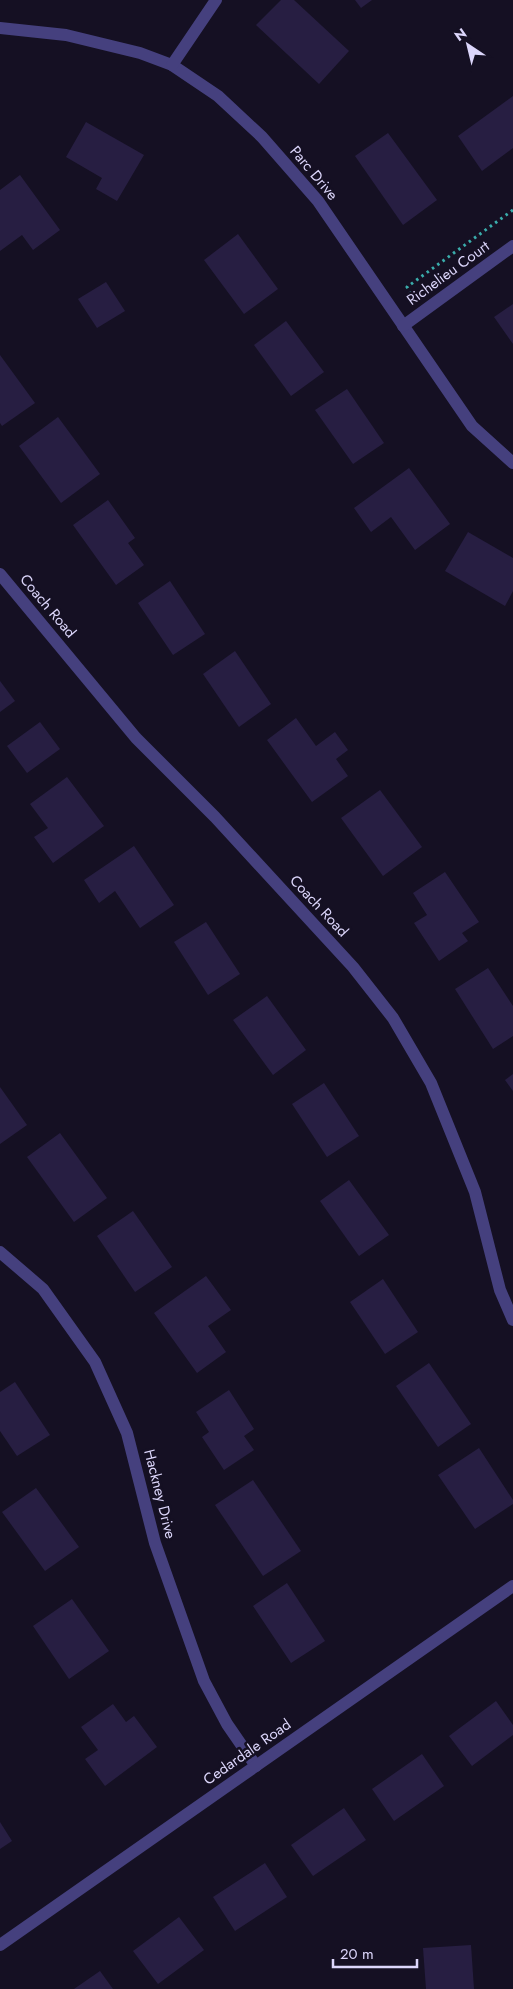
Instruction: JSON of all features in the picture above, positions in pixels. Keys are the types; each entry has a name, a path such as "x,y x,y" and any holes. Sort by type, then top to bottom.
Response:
{"street":[{"path":"172,65 216,0"},
{"name":"Parc Drive","path":"0,28 66,35 140,53 172,65 218,96 262,137 318,201 472,426 513,463"},
{"name":"Richelieu Court","path":"402,326 513,246"},
{"name":"Coach Road","path":"0,574 136,738 215,817 353,967 393,1018 431,1083 476,1192 500,1290 513,1320"},
{"name":"Hackney Drive","path":"0,1252 43,1289 95,1362 127,1433 154,1543 204,1681 227,1724 256,1766"},
{"name":"Cedardale Road","path":"0,1945 513,1586"}],"path":[{"path":"422,311 407,287 513,210"}],"building":[{"path":"281,0 294,0 349,51 319,84 256,25"},
{"path":"355,0 372,0 361,8"},
{"path":"513,96 513,148 482,171 458,136"},
{"path":"86,122 144,155 117,201 96,189 102,178 66,157"},
{"path":"388,133 437,200 403,225 355,156"},
{"path":"20,175 60,230 33,250 22,235 0,251 0,190"},
{"path":"238,234 278,289 244,314 204,260"},
{"path":"106,282 125,311 97,328 78,299"},
{"path":"513,304 513,344 494,317"},
{"path":"286,321 324,372 291,396 254,345"},
{"path":"0,355 35,403 2,426 0,423"},
{"path":"347,389 384,443 353,464 315,410"},
{"path":"58,417 100,474 61,503 19,446"},
{"path":"409,468 450,524 415,550 391,517 371,532 354,508"},
{"path":"108,500 135,538 128,543 144,565 116,585 73,525"},
{"path":"468,532 513,558 513,591 505,606 445,571"},
{"path":"170,581 205,634 173,655 138,603"},
{"path":"235,651 271,704 239,727 203,674"},
{"path":"0,681 15,701 0,712"},
{"path":"296,718 316,746 335,732 348,750 336,759 348,776 312,802 267,740"},
{"path":"40,722 60,749 27,773 7,746"},
{"path":"67,777 104,826 53,863 34,837 48,828 30,804"},
{"path":"380,790 422,847 383,876 341,818"},
{"path":"134,846 174,905 140,928 115,891 99,903 84,880"},
{"path":"445,872 479,922 462,933 468,941 439,961 414,923 427,915 413,893"},
{"path":"206,922 240,974 208,995 174,942"},
{"path":"488,968 513,1006 513,1036 493,1049 455,989"},
{"path":"267,996 306,1050 273,1075 233,1020"},
{"path":"513,1074 513,1091 505,1080"},
{"path":"324,1083 359,1136 327,1157 292,1104"},
{"path":"0,1087 27,1125 0,1144"},
{"path":"60,1133 107,1198 74,1222 27,1157"},
{"path":"349,1180 389,1235 359,1256 320,1201"},
{"path":"133,1211 172,1267 135,1292 97,1236"},
{"path":"206,1276 231,1310 208,1326 226,1352 197,1373 154,1313"},
{"path":"383,1279 418,1332 385,1354 350,1302"},
{"path":"429,1363 471,1424 438,1447 396,1386"},
{"path":"15,1382 50,1435 17,1456 0,1431 0,1392"},
{"path":"229,1390 254,1429 244,1436 254,1450 224,1470 202,1437 209,1432 196,1412"},
{"path":"479,1448 513,1500 513,1504 475,1529 438,1475"},
{"path":"253,1480 301,1551 263,1576 215,1505"},
{"path":"36,1488 79,1547 45,1571 2,1512"},
{"path":"287,1583 325,1641 291,1663 253,1606"},
{"path":"72,1599 109,1651 69,1679 33,1626"},
{"path":"496,1701 513,1725 513,1735 472,1766 449,1736"},
{"path":"113,1704 126,1722 134,1716 157,1747 105,1786 85,1759 98,1750 81,1727"},
{"path":"422,1754 444,1786 394,1821 372,1789"},
{"path":"344,1808 366,1840 313,1876 291,1845"},
{"path":"0,1822 12,1841 0,1849"},
{"path":"265,1863 287,1897 235,1931 213,1897"},
{"path":"179,1917 204,1950 158,1984 133,1951"},
{"path":"471,1945 474,1989 426,1989 423,1948"},
{"path":"100,1971 113,1989 74,1989"}]}
